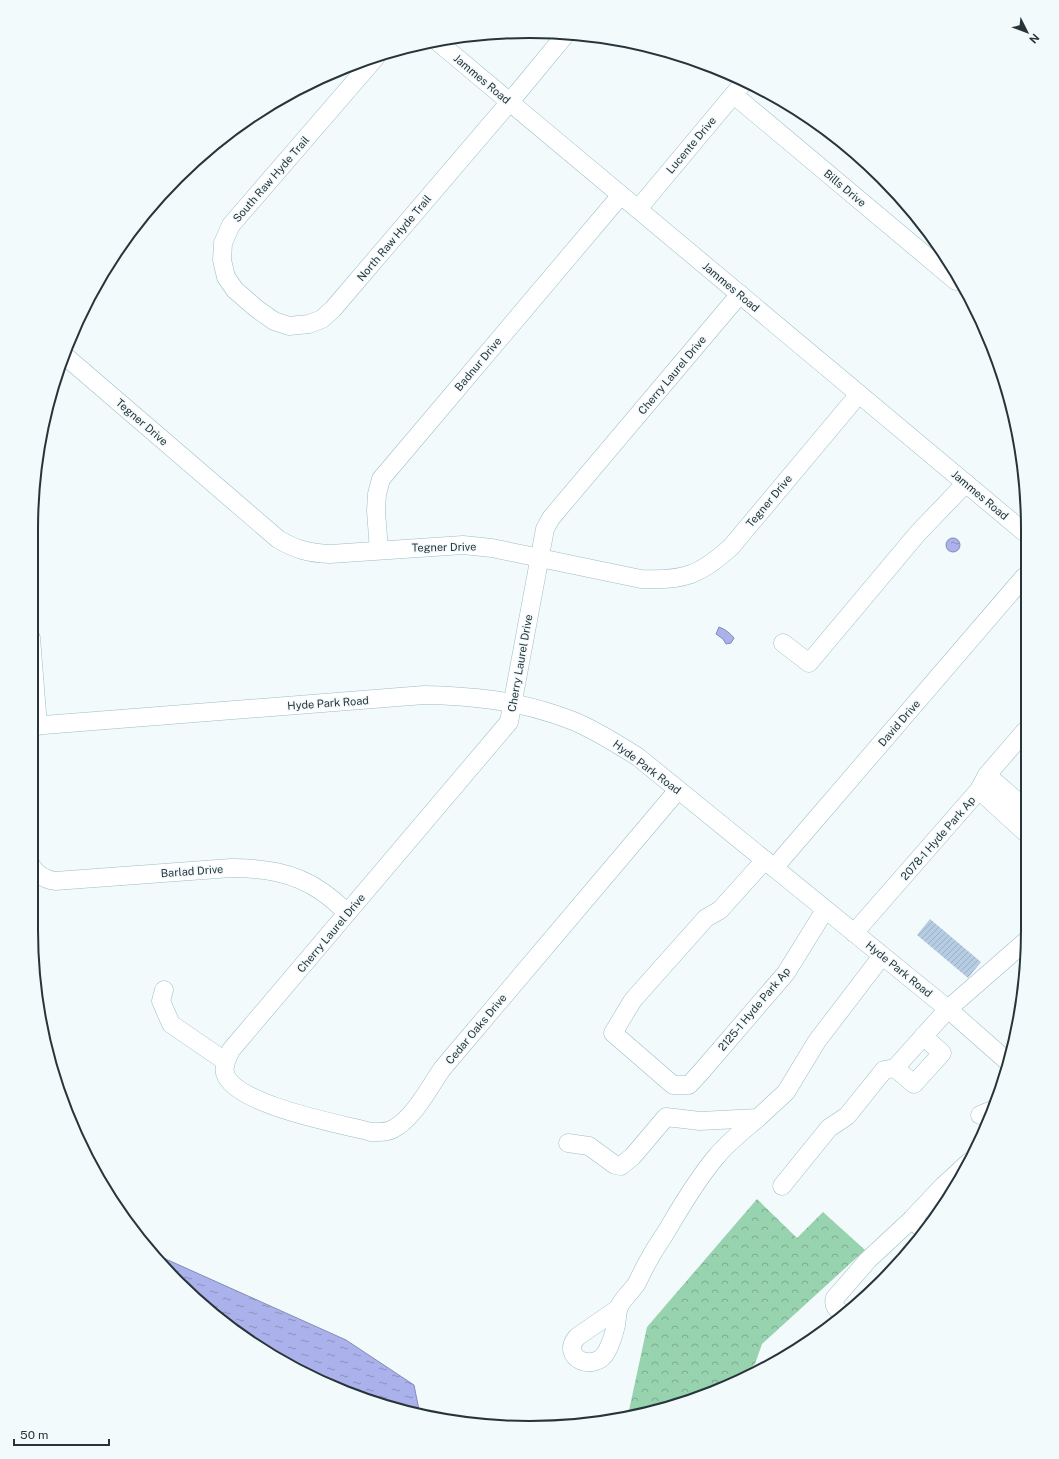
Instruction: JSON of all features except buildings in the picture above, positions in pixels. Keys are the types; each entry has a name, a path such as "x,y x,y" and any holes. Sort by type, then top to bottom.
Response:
{"street":[{"name":"North Raw Hyde Trail","path":"257,309 274,322 289,326 309,324 322,319 333,309 562,39"},
{"name":"Jammes Road","path":"442,46 1021,529"},
{"name":"South Raw Hyde Trail","path":"257,309 235,290 226,277 222,260 223,243 231,224 369,65"},
{"name":"Lucente Drive","path":"638,209 739,88"},
{"name":"Bills Drive","path":"739,88 949,273"},
{"name":"Badnur Drive","path":"379,550 376,511 377,494 382,479 621,194"},
{"name":"Cherry Laurel Drive","path":"225,1067 231,1050 509,722 544,530 551,518 740,294"},
{"name":"Tegner Drive","path":"69,359 278,539 291,547 311,553 330,554 463,545 492,548 641,579 661,580 682,577 702,570 731,546 859,394"},
{"path":"783,643 809,663 918,533 966,483"},
{"name":"David Drive","path":"689,1085 673,1085 613,1033 633,1000 706,918 720,910 769,864 1021,580"},
{"name":"Hyde Park Road","path":"38,726 424,696 459,696 513,702 547,712 578,723 609,739 638,757 825,910 948,1008 1004,1058"},
{"path":"1021,736 983,782 1021,806"},
{"name":"2078-1 Hyde Park Ap","path":"854,933 983,782 1021,827"},
{"name":"Cedar Oaks Drive","path":"164,990 161,1001 171,1024 225,1067 233,1085 258,1100 272,1106 371,1132 392,1130 402,1124 411,1114 442,1069 678,790"},
{"name":"Barlad Drive","path":"38,874 44,879 55,881 231,868 252,868 277,872 297,878 320,890 348,913"},
{"name":"2125-1 Hyde Park Ap","path":"689,1085 786,973 825,910"},
{"path":"782,1186 828,1128 847,1116 884,1070 895,1068 948,1008 1021,946"},
{"path":"619,1308 636,1284 686,1198 716,1157 731,1141 786,1092 817,1042 882,956"},
{"path":"895,1068 914,1084 942,1053 923,1036"},
{"path":"568,1143 589,1146 616,1165 620,1166 633,1156 666,1117 700,1121 758,1118"},
{"path":"839,1311 835,1307 833,1302 834,1298 868,1260 918,1225 943,1186 955,1175"}],"green space":[{"path":"757,1199 797,1238 823,1212 865,1250 762,1344 755,1364 749,1369 718,1384 687,1395 629,1411 647,1327"}],"water":[{"path":"953,538 958,540 960,545 958,550 953,552 948,550 946,545 948,540"},
{"path":"719,627 727,631 734,638 731,643 726,644 723,639 716,634"},
{"path":"164,1258 346,1340 414,1385 419,1408 372,1395 341,1384 312,1370 256,1338 230,1319 205,1299"}]}
